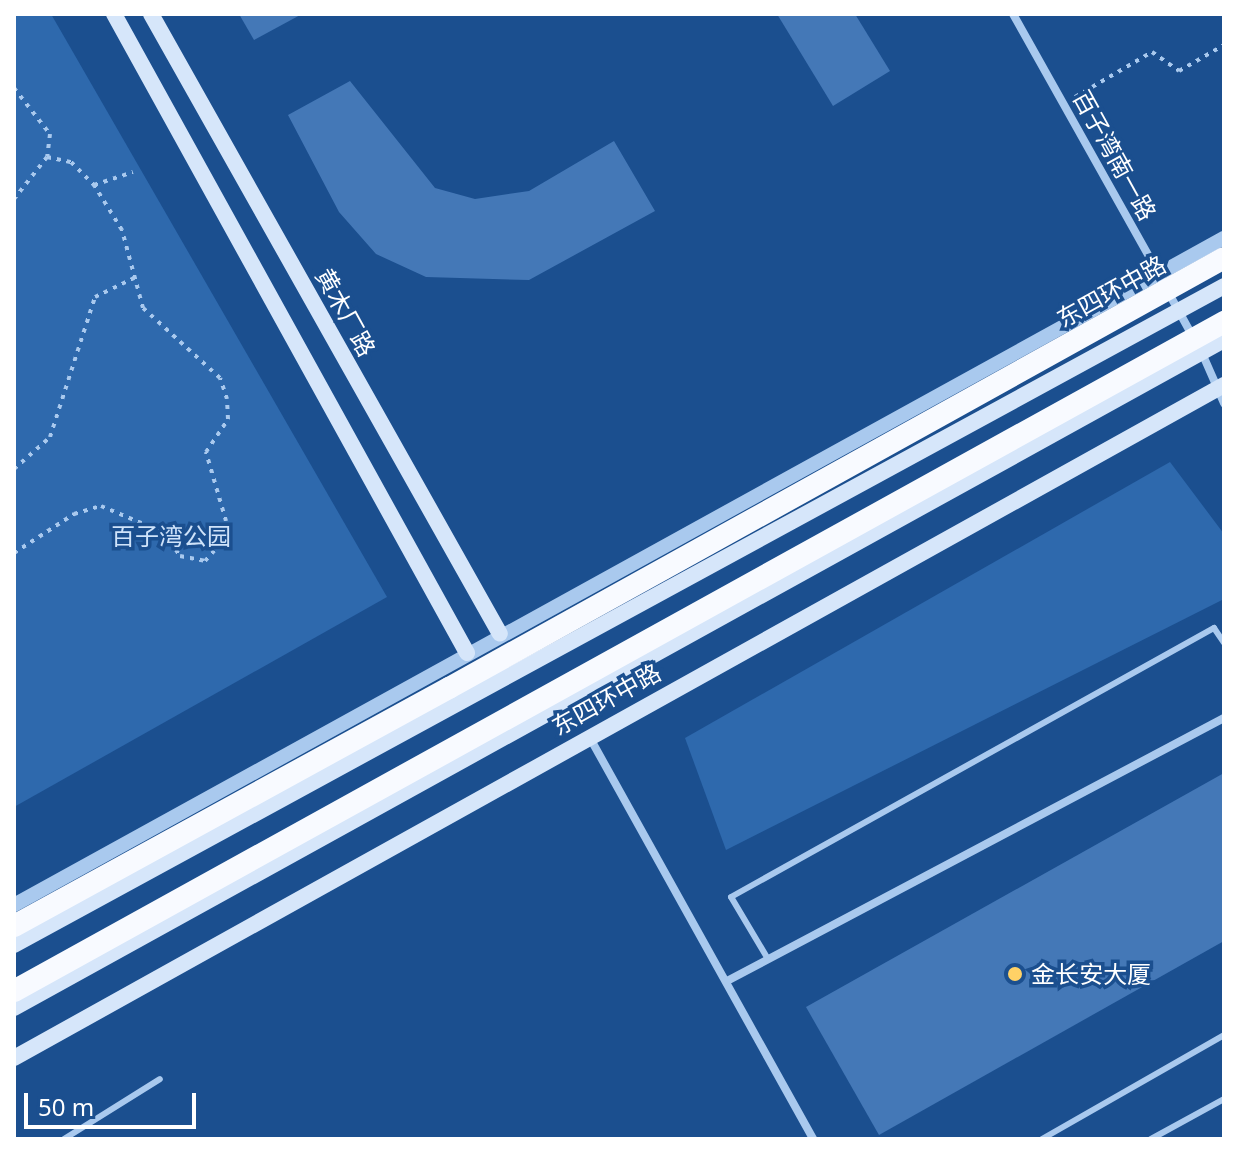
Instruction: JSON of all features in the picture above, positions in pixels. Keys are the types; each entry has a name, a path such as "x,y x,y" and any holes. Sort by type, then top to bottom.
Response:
{"highway":[{"name":"东四环中路","path":"14,926 1224,258"},
{"name":"东四环中路","path":"14,991 1224,322"}],"main road":[{"path":"114,14 467,653"},
{"name":"黄木厂路","path":"151,14 500,634"},
{"name":"东四环中路","path":"14,945 1224,286"},
{"name":"东四环中路","path":"14,1008 1224,340"},
{"name":"东四环中路","path":"14,1058 1222,392"}],"street":[{"name":"百子湾南一路","path":"1013,14 1222,392"},
{"name":"东四环中路","path":"14,905 500,634 1224,238"},
{"path":"727,981 1224,718"},
{"path":"590,738 813,1139"}],"lane":[{"path":"768,959 731,897 1214,628 1224,643"},
{"path":"1042,1139 1224,1035"},
{"path":"64,1139 160,1079"},
{"path":"1151,1139 1224,1099"}],"path":[{"path":"1063,104 1152,52 1179,71 1224,45"},
{"path":"14,88 50,134 47,157 14,199"},
{"path":"14,553 101,506 165,533 180,556 205,561 223,541 226,521 206,452 228,419 227,399 220,378 143,308 138,276 122,230 94,185 71,162 47,157"},
{"path":"94,185 133,172"},
{"path":"14,469 50,437 95,297 138,276"}],"green space":[{"name":"百子湾公园","path":"14,14 51,14 387,597 14,807"},
{"path":"1170,462 1224,534 1224,599 726,850 685,738"}],"building":[{"path":"239,14 302,14 254,40"},
{"path":"777,14 855,14 890,71 833,106"},
{"path":"350,81 435,188 475,199 529,191 614,141 655,211 529,280 426,277 376,254 339,212 288,115"},
{"name":"金长安大厦","path":"1224,773 1224,941 879,1135 806,1007"}],"place":[{"name":"金长安大厦","path":"1015,974"}]}
